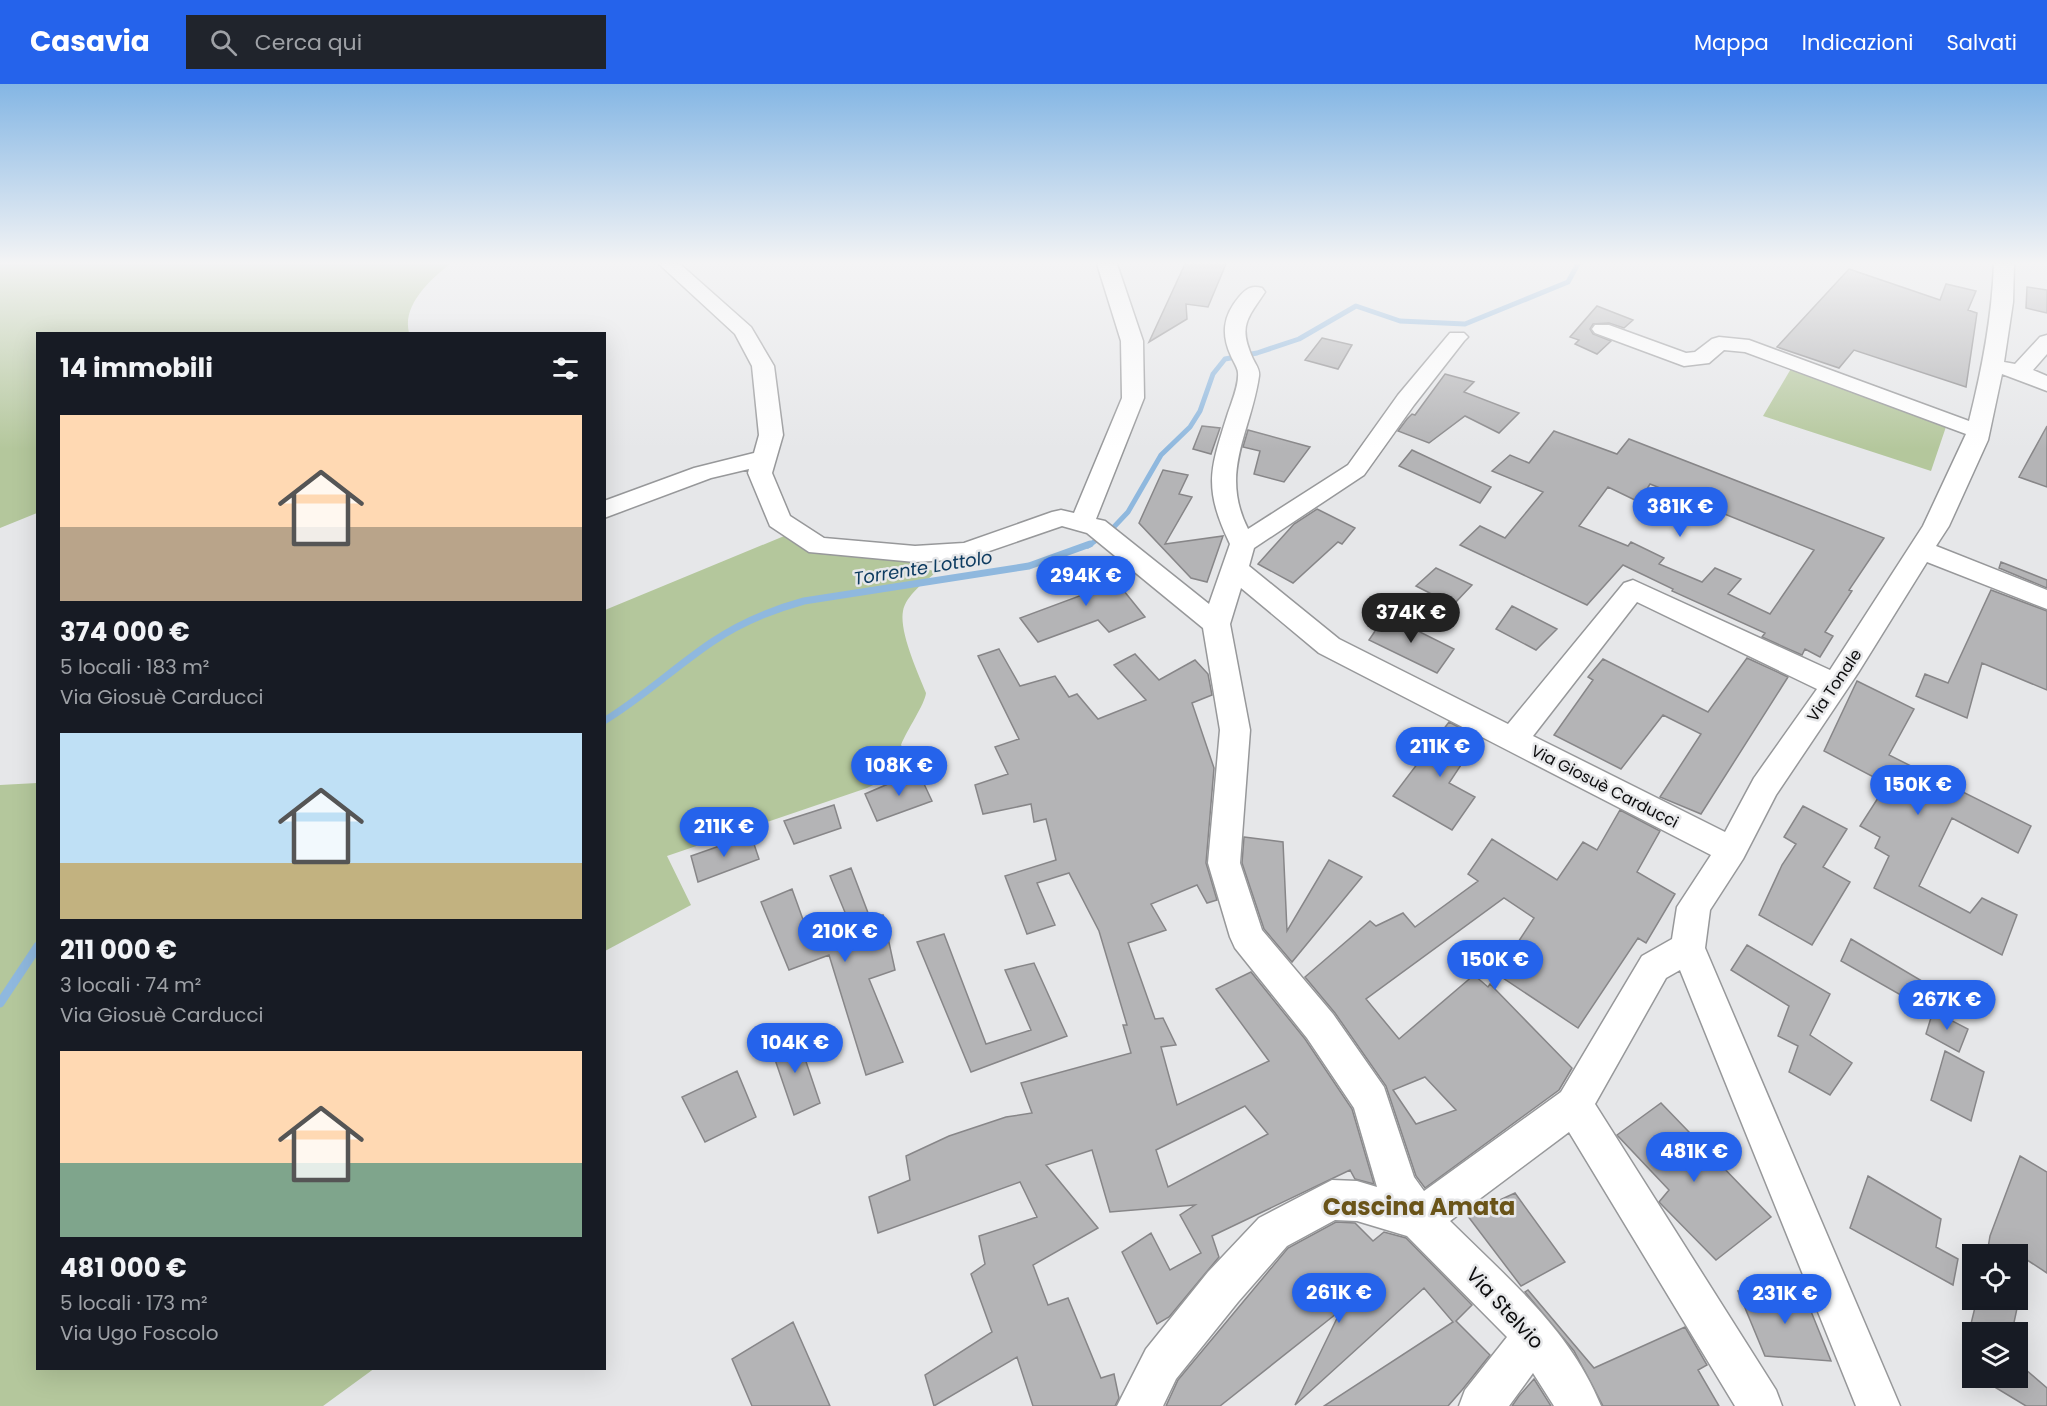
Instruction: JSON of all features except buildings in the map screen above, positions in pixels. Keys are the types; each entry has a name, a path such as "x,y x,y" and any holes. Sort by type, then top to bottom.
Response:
{"street":[{"path":"738,326 744,331 763,366 771,435 760,473 779,520 818,546 915,554 966,550 1061,518 1097,530 1216,624 1239,557 1356,470 1406,400 1456,337"},
{"path":"1097,530 1133,398 1132,341 1127,326"},
{"path":"1233,326 1234,344 1249,372 1221,472 1228,519 1239,557"},
{"name":"Via Tonale","path":"1688,948 1694,907 1732,850 1765,787 1835,685 1919,549 1936,526 1981,426 1999,326"},
{"path":"1602,329 1684,360 1701,358 1719,343 1749,346 1948,422 1981,426"},
{"path":"2020,372 2047,341"},
{"path":"1993,366 2020,372 2047,384"},
{"path":"606,509 737,462 764,459"},
{"path":"1919,549 2047,600"},
{"name":"Via Giosuè Carducci","path":"1239,557 1329,646 1732,850"},
{"path":"1513,739 1633,589 1835,685"},
{"name":"Via Stelvio","path":"1216,624 1235,730 1224,863 1247,937 1320,1026 1371,1100 1397,1187 1419,1219 1535,1335 1580,1406"},
{"path":"1139,1406 1161,1364 1223,1287 1273,1232 1332,1200 1357,1201 1419,1219 1574,1105 1654,967 1688,948 1878,1406"},
{"path":"1574,1105 1760,1406"},
{"path":"1480,1406 1535,1335"}],"green space":[{"path":"0,326 408,326 409,332 36,332 36,513 0,528"},
{"path":"1792,367 1950,415 1931,471 1763,416"},
{"path":"789,534 876,551 936,572 912,594 903,611 906,641 926,693 923,704 901,745 915,765 867,788 667,856 691,905 606,950 606,610"},
{"path":"36,783 36,1370 372,1370 323,1406 0,1406 0,785"}],"waterway":[{"name":"Torrente Lottolo","path":"1088,546 1111,530 1128,512 1161,455 1190,427 1200,411 1213,374 1225,359 1257,353 1299,339 1322,326"},
{"name":"Torrente Lottolo","path":"606,720 723,635 780,609 804,601 1029,566 1090,544"},
{"name":"Torrente Lottolo","path":"0,1003 36,949"}],"district":[{"name":"Cascina Amata","path":"1419,1207"}]}
